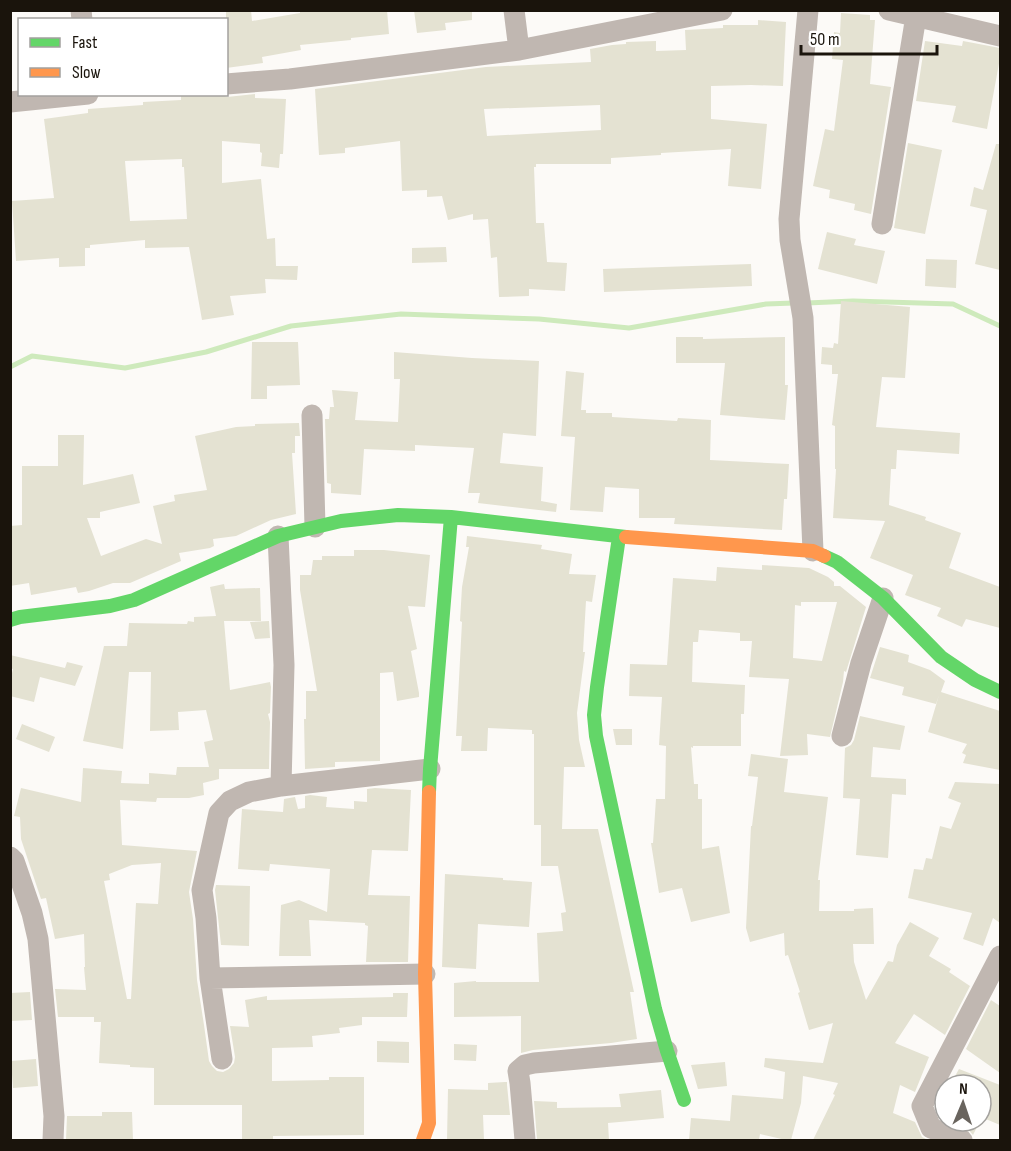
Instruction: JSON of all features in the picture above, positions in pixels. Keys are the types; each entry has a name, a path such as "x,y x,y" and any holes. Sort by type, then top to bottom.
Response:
{"street":[{"path":"514,10 519,50"},
{"path":"228,84 290,79 519,50 693,13 722,10"},
{"path":"808,10 789,219 802,318 813,551"},
{"path":"890,10 1000,36"},
{"path":"882,224 916,16"},
{"path":"10,102 68,96"},
{"path":"312,415 315,526"},
{"path":"10,621 20,617 110,606 134,600 278,536 315,526 398,515 451,517 619,537 813,551 837,562 883,598 941,657 975,680 1000,692"},
{"path":"423,1140 429,1123 425,974 430,769 451,517"},
{"path":"278,536 284,665 282,786"},
{"path":"619,537 597,687 594,715 596,736 652,997 684,1100"},
{"path":"842,736 861,663 883,598"},
{"path":"222,1059 210,978 202,890 219,813 230,801 249,792 430,769"},
{"path":"10,857 14,861 32,913 38,939 54,1116 52,1140"},
{"path":"962,1140 931,1128 922,1106 1000,956"},
{"path":"210,978 425,974"},
{"path":"525,1140 518,1071 525,1065 667,1051"}],"building":[{"path":"226,10 251,10 252,21 300,13 300,10 387,10 389,34 300,45 301,50 262,57 263,63 228,68 228,18 226,18"},
{"path":"414,10 472,10 472,20 445,23 446,30 417,33"},
{"path":"841,13 870,15 870,20 875,20 870,84 891,87 871,214 854,210 855,204 829,198 830,190 813,186 825,129 834,131 843,60 832,59 834,32 840,33"},
{"path":"758,20 786,22 783,86 711,86 711,119 767,124 761,189 728,186 731,149 611,158 611,164 536,164 534,167 536,223 544,223 547,262 567,263 565,291 529,289 529,296 499,297 497,257 491,258 488,219 473,220 473,214 448,220 442,196 427,197 427,190 402,191 400,141 345,148 345,153 319,155 315,89 486,67 591,62 590,49 626,44 626,42 656,41 656,51 686,50 685,30 723,28 723,25 758,25","holes":["600,105 601,130 487,136 484,109"]},
{"path":"925,41 962,46 963,41 1000,48 987,129 952,122 956,106 916,101"},
{"path":"255,94 255,98 286,99 283,154 280,154 279,168 261,166 260,144 222,141 222,183 261,179 267,239 275,238 276,266 298,266 297,280 265,279 266,293 230,296 234,315 202,320 189,247 145,248 145,240 90,245 90,248 85,248 85,266 59,267 59,258 16,261 12,201 54,198 44,119 88,113 88,109 143,105 143,102 181,100 181,96 227,97","holes":["182,159 182,167 184,167 187,219 130,221 125,161"]},
{"path":"908,143 942,150 925,234 894,228"},
{"path":"996,144 1000,144 1000,270 975,264 987,210 970,206 974,187 983,190"},
{"path":"827,232 856,239 854,245 885,251 877,284 818,269"},
{"path":"446,247 447,262 412,263 412,248"},
{"path":"926,259 957,260 956,288 925,286"},
{"path":"751,264 752,286 604,292 603,269"},
{"path":"841,301 910,307 905,378 882,377 876,427 960,433 959,454 897,450 896,469 891,469 889,505 926,517 925,520 961,533 949,568 1000,587 1000,628 966,619 962,627 937,616 941,608 905,595 913,575 870,558 885,521 833,518 836,469 835,426 832,425 838,374 832,374 832,365 821,364 822,347 833,348 834,343 838,344"},
{"path":"676,337 703,337 703,339 785,337 785,385 788,385 785,420 720,415 725,363 676,363"},
{"path":"252,342 298,342 300,385 267,386 267,399 251,399"},
{"path":"394,352 539,361 536,436 503,433 500,463 543,467 541,501 557,504 556,512 478,503 480,493 468,493 474,448 415,445 415,451 364,449 361,495 331,493 331,484 327,483 325,419 329,419 330,407 334,407 332,390 358,392 355,420 398,422 400,379 394,379"},
{"path":"566,371 584,373 581,410 586,410 586,413 612,413 612,417 677,421 678,418 711,420 710,460 789,464 782,530 674,524 675,518 639,518 639,489 605,487 603,512 570,510 575,437 561,436"},
{"path":"299,423 300,436 295,436 295,453 292,453 296,514 271,520 236,536 213,539 214,546 210,548 179,553 181,561 130,583 113,583 78,593 76,587 31,595 29,583 10,586 10,526 22,525 22,466 58,466 58,435 84,435 83,485 133,474 140,503 100,512 100,518 87,518 101,556 146,539 162,544 153,506 175,501 174,495 207,490 195,436 236,427 255,426 255,424"},
{"path":"467,536 542,545 541,549 572,554 569,574 596,575 592,602 586,601 583,652 585,652 577,713 579,740 585,767 564,767 562,829 598,829 634,992 630,992 637,1039 521,1053 521,1016 454,1017 454,983 539,982 537,933 563,931 561,913 566,912 558,866 541,866 541,825 534,825 534,734 532,730 488,728 487,751 461,751 462,736 456,736 462,587 469,547 466,547"},
{"path":"354,550 384,550 430,555 425,607 408,606 417,649 411,651 419,697 397,701 393,672 380,673 380,761 335,762 335,767 305,769 306,691 317,691 300,590 300,575 311,575 313,560 322,560 322,556 354,556"},
{"path":"762,565 809,568 828,577 834,582 834,586 840,586 866,607 846,672 844,671 830,737 807,734 808,755 780,756 789,679 749,677 752,641 740,641 740,633 699,630 698,642 693,642 692,682 745,685 744,714 741,714 741,746 691,747 694,784 698,784 698,799 702,799 702,849 719,846 730,913 691,922 682,888 659,893 651,843 653,843 656,799 665,799 666,746 659,745 662,697 629,696 630,664 667,665 673,578 716,581 717,567 762,570","holes":["801,602 837,602 822,661 793,658 795,605 801,606"]},
{"path":"224,584 225,589 260,588 261,621 224,621 230,690 270,682 269,769 219,769 219,779 203,783 204,795 189,798 157,798 156,802 120,800 122,845 197,851 189,892 197,980 209,1061 217,1071 223,1072 234,1063 230,1026 249,1027 245,1000 267,996 267,1000 393,997 393,993 408,993 407,1017 362,1017 362,1025 339,1028 340,1033 312,1036 313,1047 272,1048 272,1081 364,1077 364,1135 273,1136 273,1140 242,1140 242,1105 154,1105 154,1068 99,1063 101,1022 94,1022 94,1017 58,1017 55,989 86,990 84,934 55,939 46,898 41,899 21,839 20,817 14,816 21,788 81,802 83,768 122,771 121,783 149,784 149,773 176,775 177,767 209,767 204,742 213,740 206,710 178,712 179,730 150,731 151,672 129,672 123,749 83,741 104,646 127,646 129,623 187,624 188,621 194,622 194,617 216,616 210,587","holes":["161,863 158,904 136,903 131,999 127,999 104,881 110,880 109,874 132,865"]},
{"path":"269,621 270,638 255,639 250,622"},
{"path":"880,647 909,655 908,662 930,670 945,681 941,692 1000,711 1000,770 963,763 966,755 962,753 967,744 928,732 939,695 936,704 902,695 904,687 870,678"},
{"path":"10,655 65,668 67,662 83,666 75,686 40,677 34,702 10,696 13,669 10,668"},
{"path":"860,716 905,726 900,750 873,747 871,777 906,779 906,795 892,794 888,858 856,855 860,799 843,798 845,748 854,740"},
{"path":"22,724 55,737 49,752 16,739"},
{"path":"613,729 632,729 632,745 616,745"},
{"path":"751,754 788,759 784,792 828,797 818,880 820,880 819,911 854,911 854,909 873,908 874,944 853,944 854,962 866,1000 888,961 893,962 897,945 910,922 939,938 929,956 951,969 949,972 970,986 945,1035 914,1014 895,1043 929,1057 915,1092 900,1085 893,1113 915,1122 922,1137 928,1140 813,1140 835,1095 833,1094 838,1083 803,1076 801,1103 791,1140 760,1134 759,1140 689,1140 691,1118 730,1121 732,1095 783,1099 785,1072 764,1067 765,1058 823,1063 833,1023 809,1030 788,955 785,956 784,933 750,942 746,928 751,826 758,777 748,776"},
{"path":"955,782 1000,784 1000,923 993,918 983,946 963,939 972,913 908,898 914,869 923,870 926,858 932,859 940,826 951,829 961,803 948,798"},
{"path":"367,789 411,790 408,851 372,850 368,895 410,896 408,962 366,962 368,926 365,923 309,920 311,956 279,956 281,905 299,900 327,912 330,869 270,864 269,871 238,869 242,809 283,812 284,799 295,797 298,809 305,808 305,796 310,795 327,797 326,807 354,809 354,801 367,802"},
{"path":"445,874 532,882 529,927 478,924 476,969 442,967"},
{"path":"216,885 250,886 249,946 221,945"},
{"path":"30,992 32,1020 10,1021 10,993"},
{"path":"991,1000 1000,1006 1000,1073 966,1049"},
{"path":"377,1041 409,1042 409,1063 377,1062"},
{"path":"454,1044 477,1045 476,1061 454,1060"},
{"path":"36,1059 38,1086 13,1088 11,1061"},
{"path":"725,1062 727,1086 698,1089 691,1065"},
{"path":"959,1069 969,1073 957,1073"},
{"path":"507,1082 510,1115 483,1115 484,1140 447,1140 448,1089 488,1090 488,1083"},
{"path":"993,1082 1000,1085 1000,1125 993,1122"},
{"path":"661,1090 664,1118 608,1123 609,1140 537,1140 534,1101 557,1102 557,1108 621,1107 619,1094"},
{"path":"102,1112 132,1112 133,1140 66,1140 67,1116 102,1116"}],"waterway":[{"path":"807,303 853,301 953,304 1000,326"},
{"path":"10,367 32,356 125,368 206,352 291,326 401,314 539,319 629,328 766,304 794,303"}],"traffic: fast":[{"path":"10,620 110,606 134,600 278,536 341,521 398,515 451,517 626,537"},
{"path":"429,792 451,517"},
{"path":"619,537 597,687 594,715 596,736 655,1009 684,1100"},
{"path":"824,556 837,562 883,598 941,657 975,680 1000,692"}],"traffic: slow":[{"path":"626,537 813,551 824,556"},
{"path":"423,1140 429,1123 425,974 429,792"}]}
